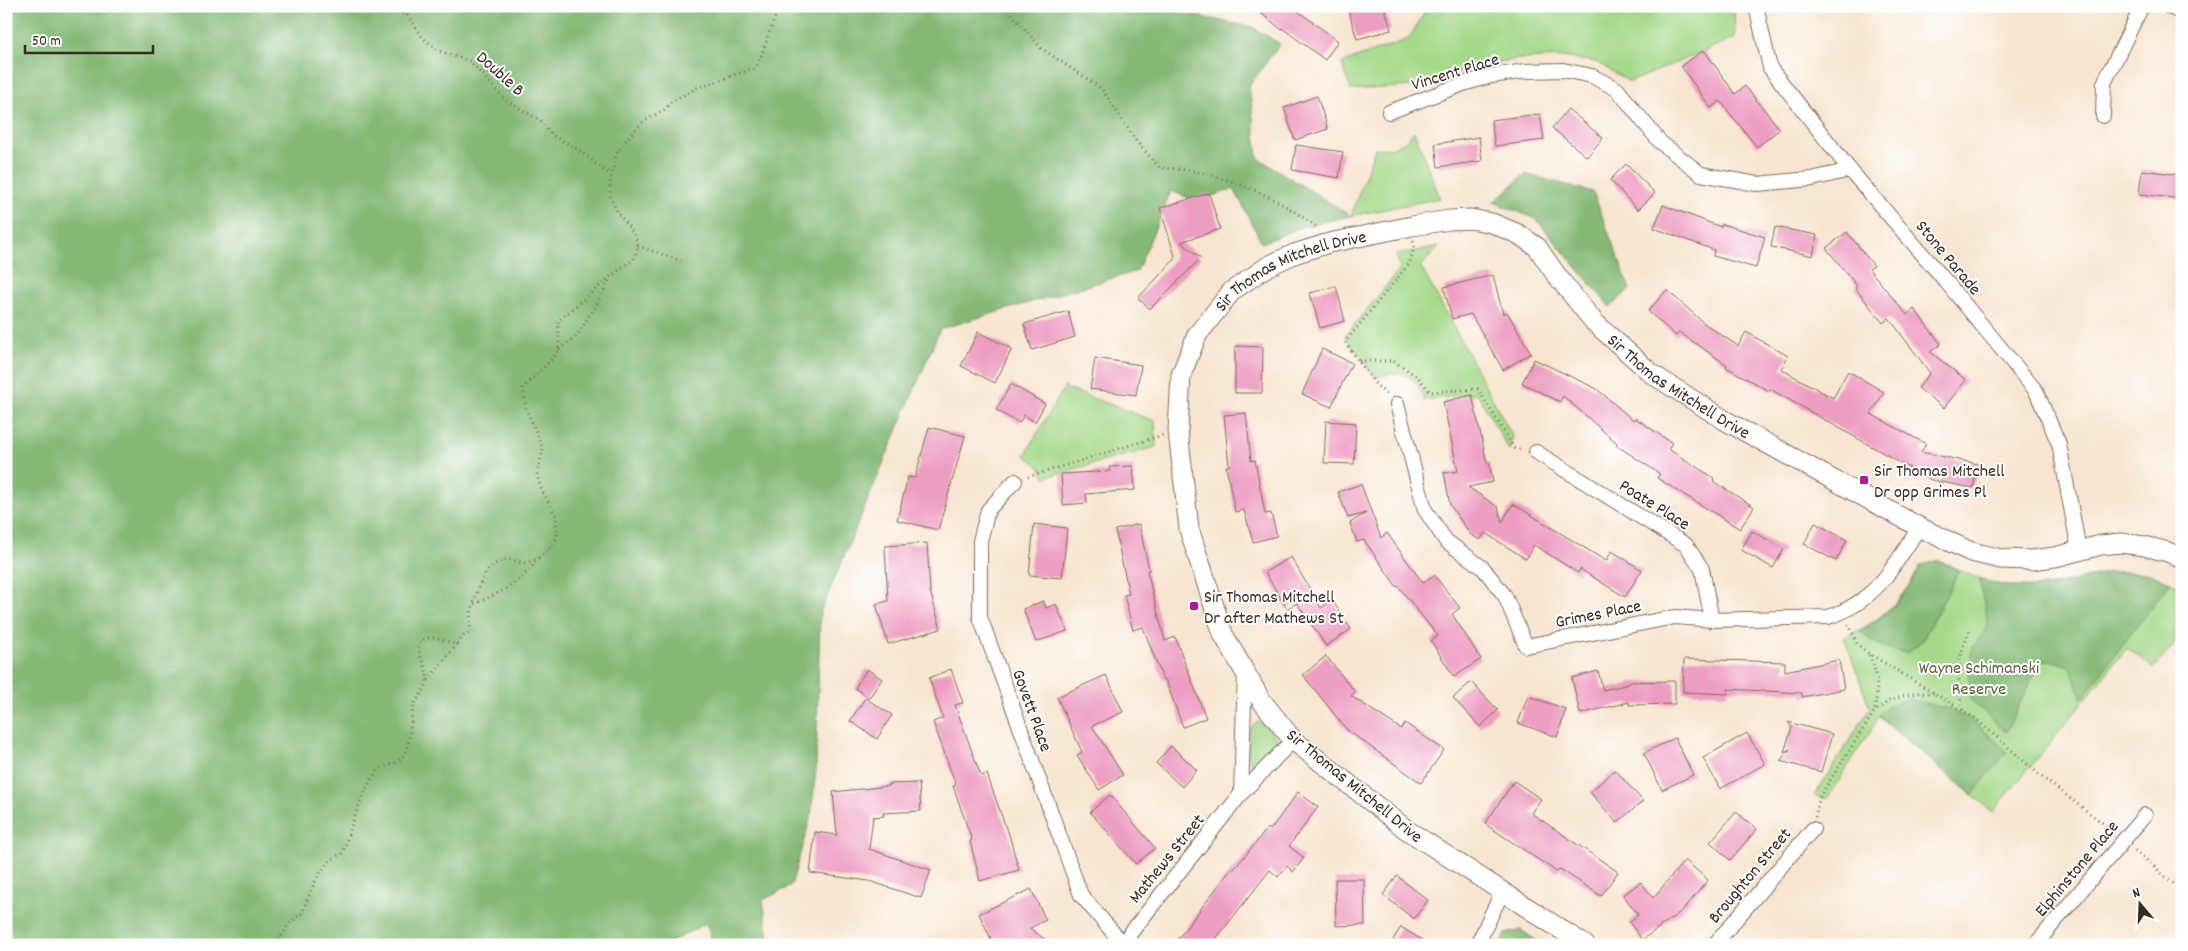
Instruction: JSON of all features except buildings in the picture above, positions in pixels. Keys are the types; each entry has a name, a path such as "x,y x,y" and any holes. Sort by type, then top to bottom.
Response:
{"street":[{"name":"Stone Parade","path":"1756,6 1770,68 1850,170 1943,278 2036,391 2059,444 2079,550"},
{"path":"2103,116 2104,82 2142,6"},
{"path":"2168,6 2182,13"},
{"name":"Vincent Place","path":"1389,112 1466,83 1491,76 1526,71 1563,70 1592,76 1617,88 1660,142 1701,174 1757,184 1812,179 1850,170"},
{"name":"Sir Thomas Mitchell Drive","path":"1585,945 1407,830 1293,740 1261,700 1223,634 1189,529 1178,431 1181,374 1197,335 1232,291 1268,266 1294,254 1329,243 1448,220 1470,219 1492,223 1518,234 1537,247 1563,284 1595,323 1652,374 1726,421 1919,527 1971,552 2001,559 2031,560 2055,557 2079,550 2121,543 2168,552 2182,559"},
{"name":"Grimes Place","path":"1397,404 1425,510 1446,541 1483,568 1505,596 1526,646 1675,617 1712,620 1828,617 1844,612 1869,596 1894,567 1919,527"},
{"name":"Poate Place","path":"1536,452 1686,546 1702,569 1712,620"},
{"name":"Govett Place","path":"1015,481 988,510 980,541 980,617 1081,895 1121,944"},
{"path":"1241,794 1245,672"},
{"name":"Mathews Street","path":"1121,944 1241,794 1293,740"},
{"name":"Elphinstone Place","path":"2035,945 2145,815"},
{"name":"Broughton Street","path":"1714,945 1813,829"},
{"path":"1476,945 1502,890"}],"path":[{"name":"Double B","path":"368,6 407,15 423,38 439,51 470,60 505,100 540,120 552,135 579,150 612,174"},
{"path":"473,604 502,593 532,568 557,537 556,516 542,491 537,475 543,449 526,408 523,388 554,357 558,349 558,321 634,259 638,246 634,234 618,213 610,196 616,154 630,135 644,121 664,110 671,102 697,88 755,68 764,54 766,38 774,17 782,6"},
{"path":"1005,6 1042,49 1101,88 1137,142 1160,168 1197,171 1257,191 1319,228 1329,243"},
{"path":"638,246 681,261"},
{"path":"1397,404 1376,385 1345,342 1409,264 1414,248"},
{"path":"558,349 577,336 611,276"},
{"path":"1359,361 1393,361 1418,377 1430,392 1478,388 1514,448 1536,452"},
{"path":"1015,481 1178,431"},
{"path":"277,945 284,932 297,916 301,915 318,877 332,857 342,854 365,790 378,770 397,763 403,758 412,727 413,707 428,680 464,635 472,632 469,624 473,604 486,573 495,564 505,560 527,562 541,556"},
{"path":"1844,612 1857,644 1868,653 1975,718 2042,776 2124,840 2182,891"},
{"path":"1963,710 1960,698 1959,670 1961,648 1970,630"},
{"path":"428,680 424,661 419,653 419,643 423,639 440,638 457,644"},
{"path":"1813,829 1820,796 1874,712 1878,692 1877,675 1868,653"},
{"path":"1874,712 1902,696 1918,693 1935,693"}],"green space":[{"path":"6,6 1172,6 1180,13 1252,27 1280,44 1249,86 1258,158 1351,216 1301,227 1262,243 1234,189 1197,201 1171,191 1137,271 940,329 820,613 816,769 811,816 791,886 763,900 770,945 714,945 706,923 665,945 6,945"},
{"path":"1428,6 1734,6 1735,38 1630,82 1596,62 1562,57 1520,59 1478,65 1441,80 1415,86 1351,90 1342,63 1409,39"},
{"path":"1414,131 1440,198 1351,216 1375,148 1397,146"},
{"path":"1525,174 1593,192 1630,289 1610,307 1536,219 1494,202"},
{"path":"1439,246 1421,267 1513,437 1509,450 1477,393 1424,400 1416,384 1406,376 1393,374 1376,378 1345,336 1400,269 1396,255"},
{"path":"1065,386 1068,389 1155,421 1156,447 1045,477 1040,467 1025,455"},
{"name":"Wayne Schimanski Reserve","path":"1939,560 1982,580 2017,587 2051,585 2122,572 2141,573 2160,578 2182,588 2182,635 2154,668 2127,648 1993,812 1879,717 1827,799 1814,796 1870,708 1844,637 1857,631 1889,609 1906,590 1920,566"},
{"path":"1939,560 1959,571 1922,641 1907,653 1881,646 1859,631 1879,620 1895,604 1909,586 1920,566"},
{"path":"2108,572 2149,574 2170,583 2082,698 2069,666 2051,660 2040,662 2006,732 1971,700 1969,667 1973,647 1986,630 1987,617 1979,580 2008,586 2039,588 2059,585"},
{"path":"1908,699 1944,708 1969,718 2007,751 1972,795 1879,716 1887,706"},
{"path":"1257,722 1271,731 1276,739 1277,746 1267,760 1253,767 1249,757 1248,743 1250,729"},
{"path":"1521,930 1543,945 1500,945 1505,934"}],"place":[{"name":"Sir Thomas Mitchell Dr opp Grimes Pl","path":"1864,480"},
{"name":"Sir Thomas Mitchell Dr after Mathews St","path":"1194,606"}]}
